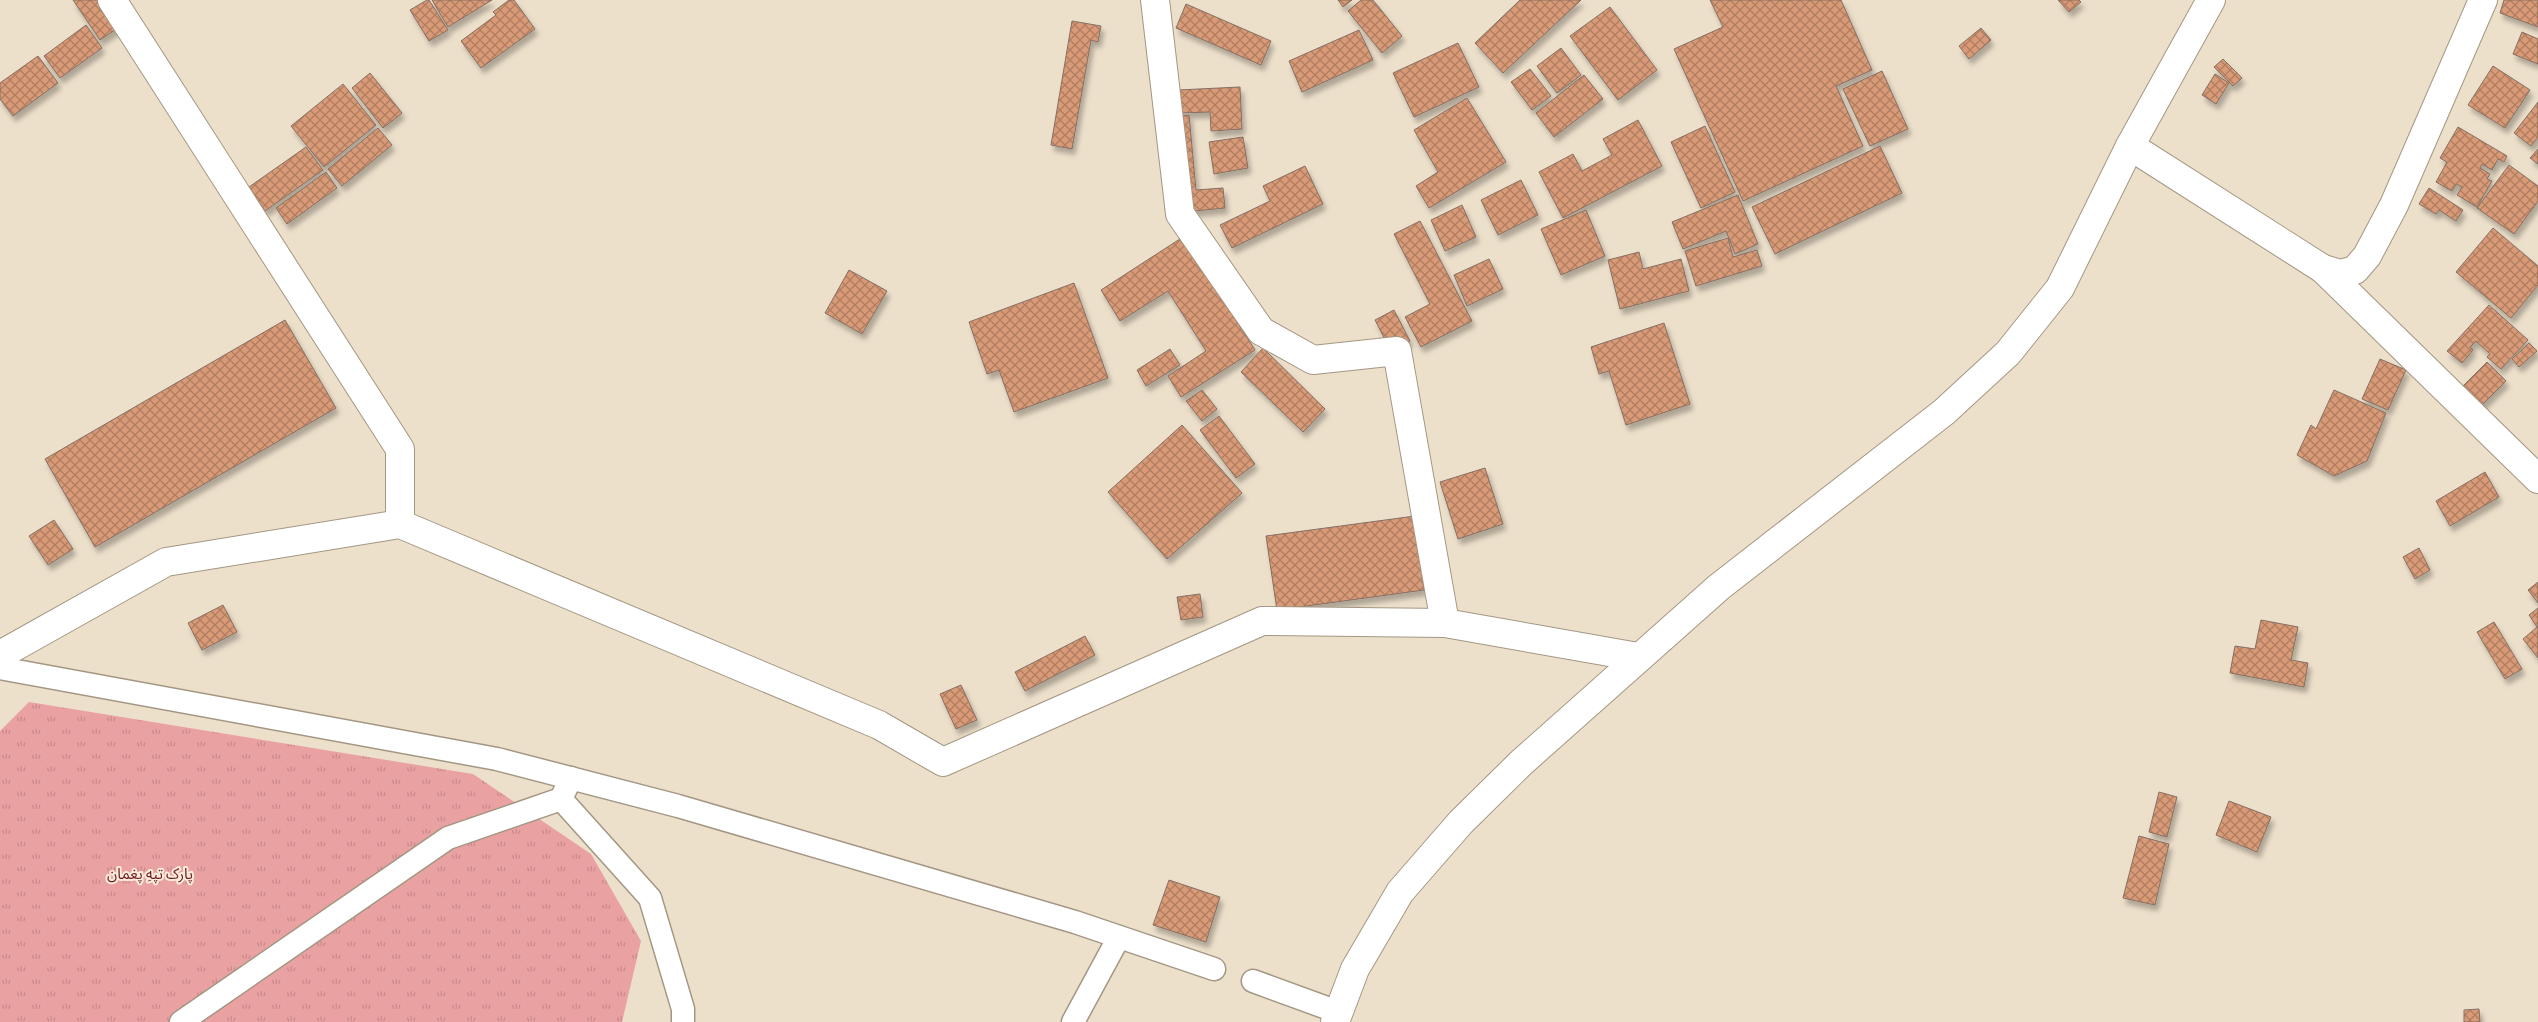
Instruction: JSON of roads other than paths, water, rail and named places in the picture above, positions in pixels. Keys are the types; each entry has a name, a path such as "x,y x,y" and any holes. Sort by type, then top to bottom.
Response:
{"street":[{"path":"112,0 400,449 400,524"},
{"path":"1155,0 1180,214 1261,330 1313,360 1397,351 1444,623"},
{"path":"1336,1017 1355,969 1400,892 1461,822 1522,762 1720,587 1944,412 2008,353 2060,288 2130,146 2211,0"},
{"path":"2322,269 2340,274 2355,270 2367,256 2394,205 2483,0"},
{"path":"2130,146 2322,269 2538,479"},
{"path":"0,655 166,562 400,524 880,725 943,762 1262,621 1444,623 1638,658"}],"lane":[{"path":"0,668 497,759 678,806 1119,937 1214,969"},
{"path":"181,1022 448,838 561,799 570,778"},
{"path":"561,799 650,898 683,1009 683,1022"},
{"path":"1073,1022 1119,937"},
{"path":"1253,981 1336,1017"}],"park label":[{"name":"پارک تپهِ پغمان","path":"150,873"}]}
